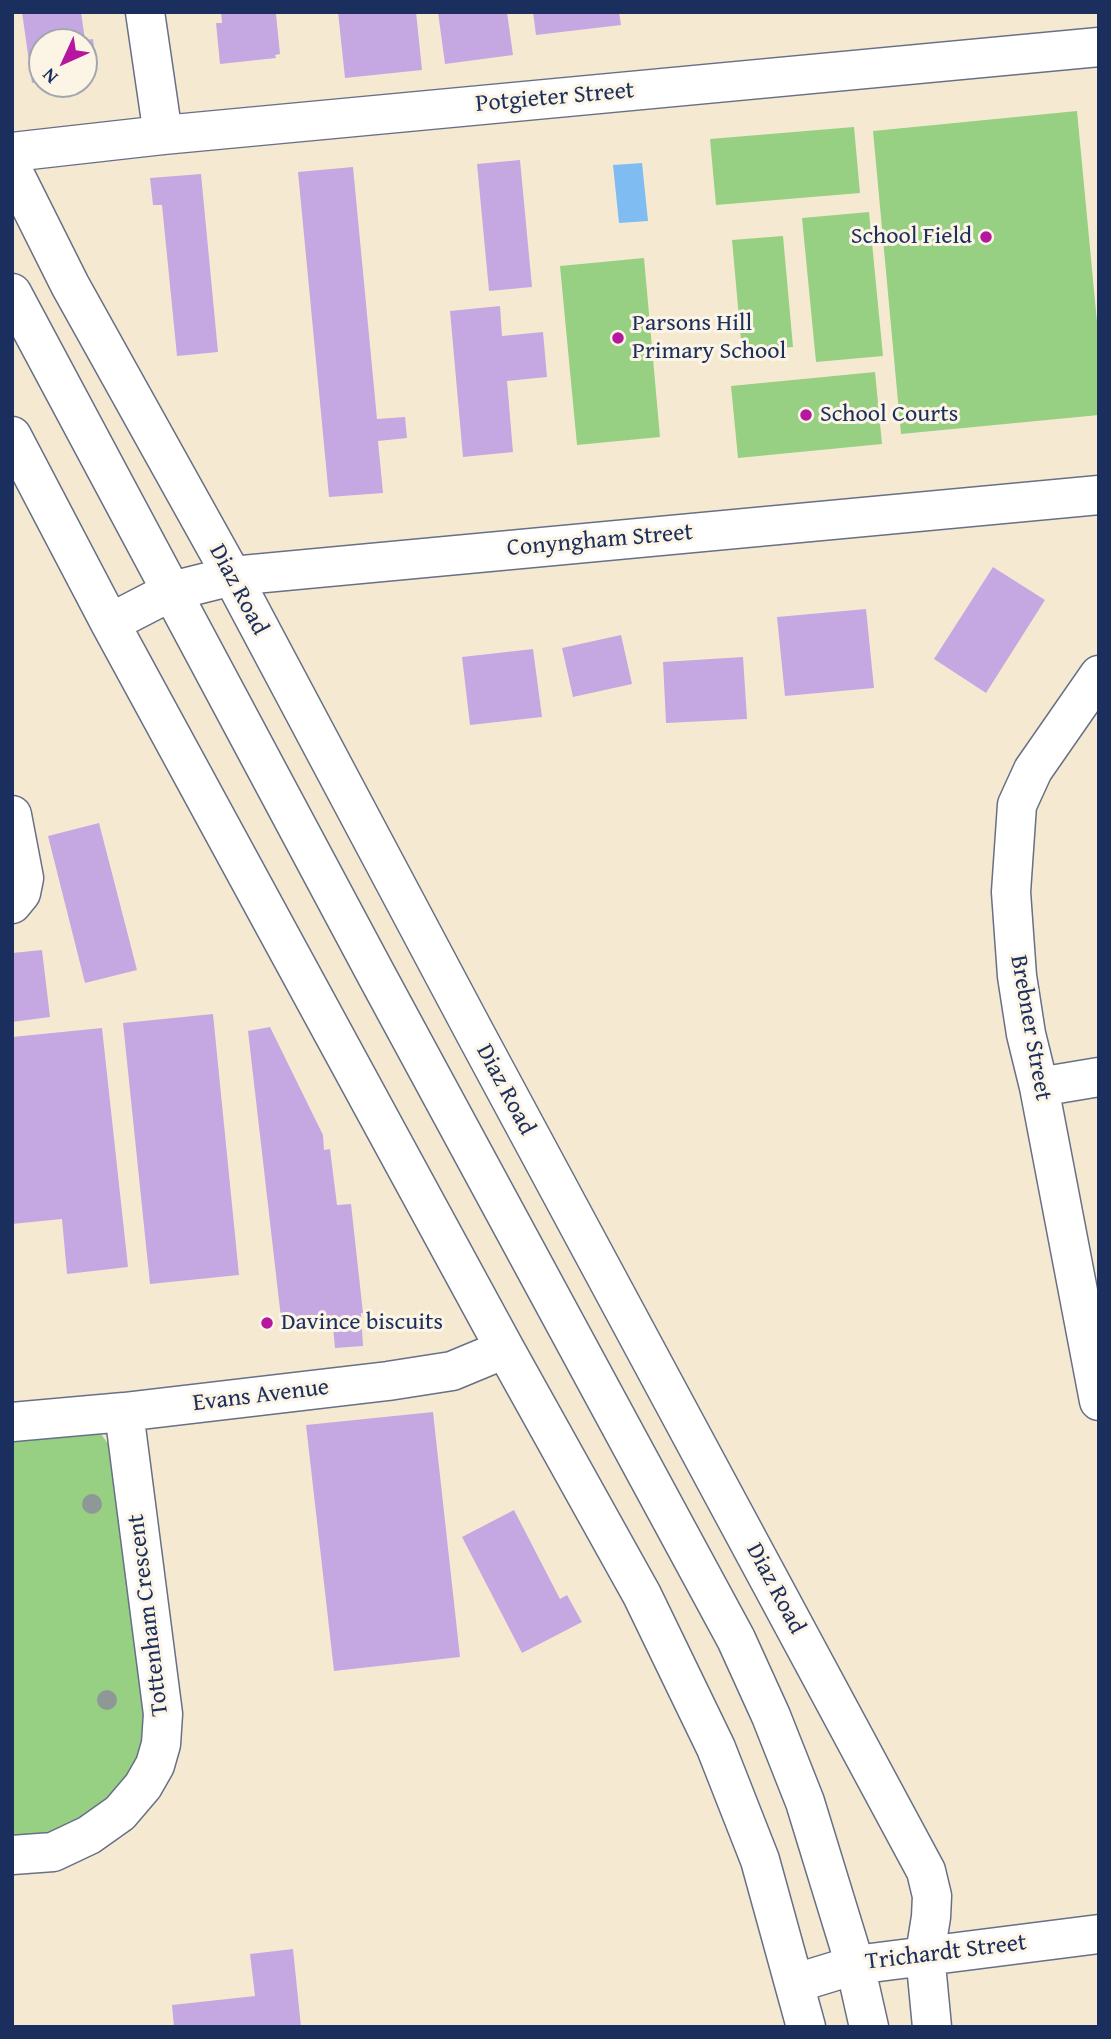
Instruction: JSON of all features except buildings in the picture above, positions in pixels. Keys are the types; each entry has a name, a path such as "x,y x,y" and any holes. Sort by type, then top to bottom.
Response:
{"street":[{"path":"145,12 163,135"},
{"name":"Potgieter Street","path":"12,152 163,135 1099,47"},
{"name":"Diaz Road","path":"12,169 83,309 232,576 926,1871 932,1896 925,1954 932,2027"},
{"path":"12,293 383,988 736,1639 771,1716 805,1802 855,1965 869,2027"},
{"path":"12,436 110,623 642,1595 716,1748 760,1860 806,2027"},
{"name":"Conyngham Street","path":"110,623 172,592 232,576 1099,495"},
{"name":"Brebner Street","path":"1099,675 1033,770 1017,805 1012,892 1017,976 1026,1034 1039,1087 1099,1401"},
{"path":"12,815 24,878 21,893 12,904"},
{"path":"1039,1087 1099,1077"},
{"name":"Evans Avenue","path":"12,1422 124,1412 388,1381 452,1371 505,1349"},
{"name":"Tottenham Crescent","path":"12,1855 53,1852 89,1835 120,1813 143,1786 155,1765 161,1744 163,1714 124,1412"},
{"name":"Trichardt Street","path":"796,1983 855,1965 1099,1934"}],"green space":[{"name":"School Field","path":"1077,111 1099,343 1099,415 901,434 873,131"},
{"path":"854,127 860,193 716,205 710,139"},
{"name":"School Courts","path":"869,212 883,356 816,362 802,218"},
{"name":"School Courts","path":"783,236 793,347 742,351 732,240"},
{"path":"644,258 660,437 577,445 560,266"},
{"name":"School Courts","path":"875,372 882,444 738,458 731,386"},
{"path":"91,1427 101,1434 109,1445 151,1732 144,1756 105,1806 58,1832 12,1838 12,1435"}],"water":[{"path":"642,163 648,221 619,223 613,165"}],"place":[{"name":"School Field","path":"986,237"},
{"name":"Parsons Hill Primary School","path":"618,338"},
{"name":"School Courts","path":"806,415"},
{"name":"Davince biscuits","path":"267,1323"}]}
